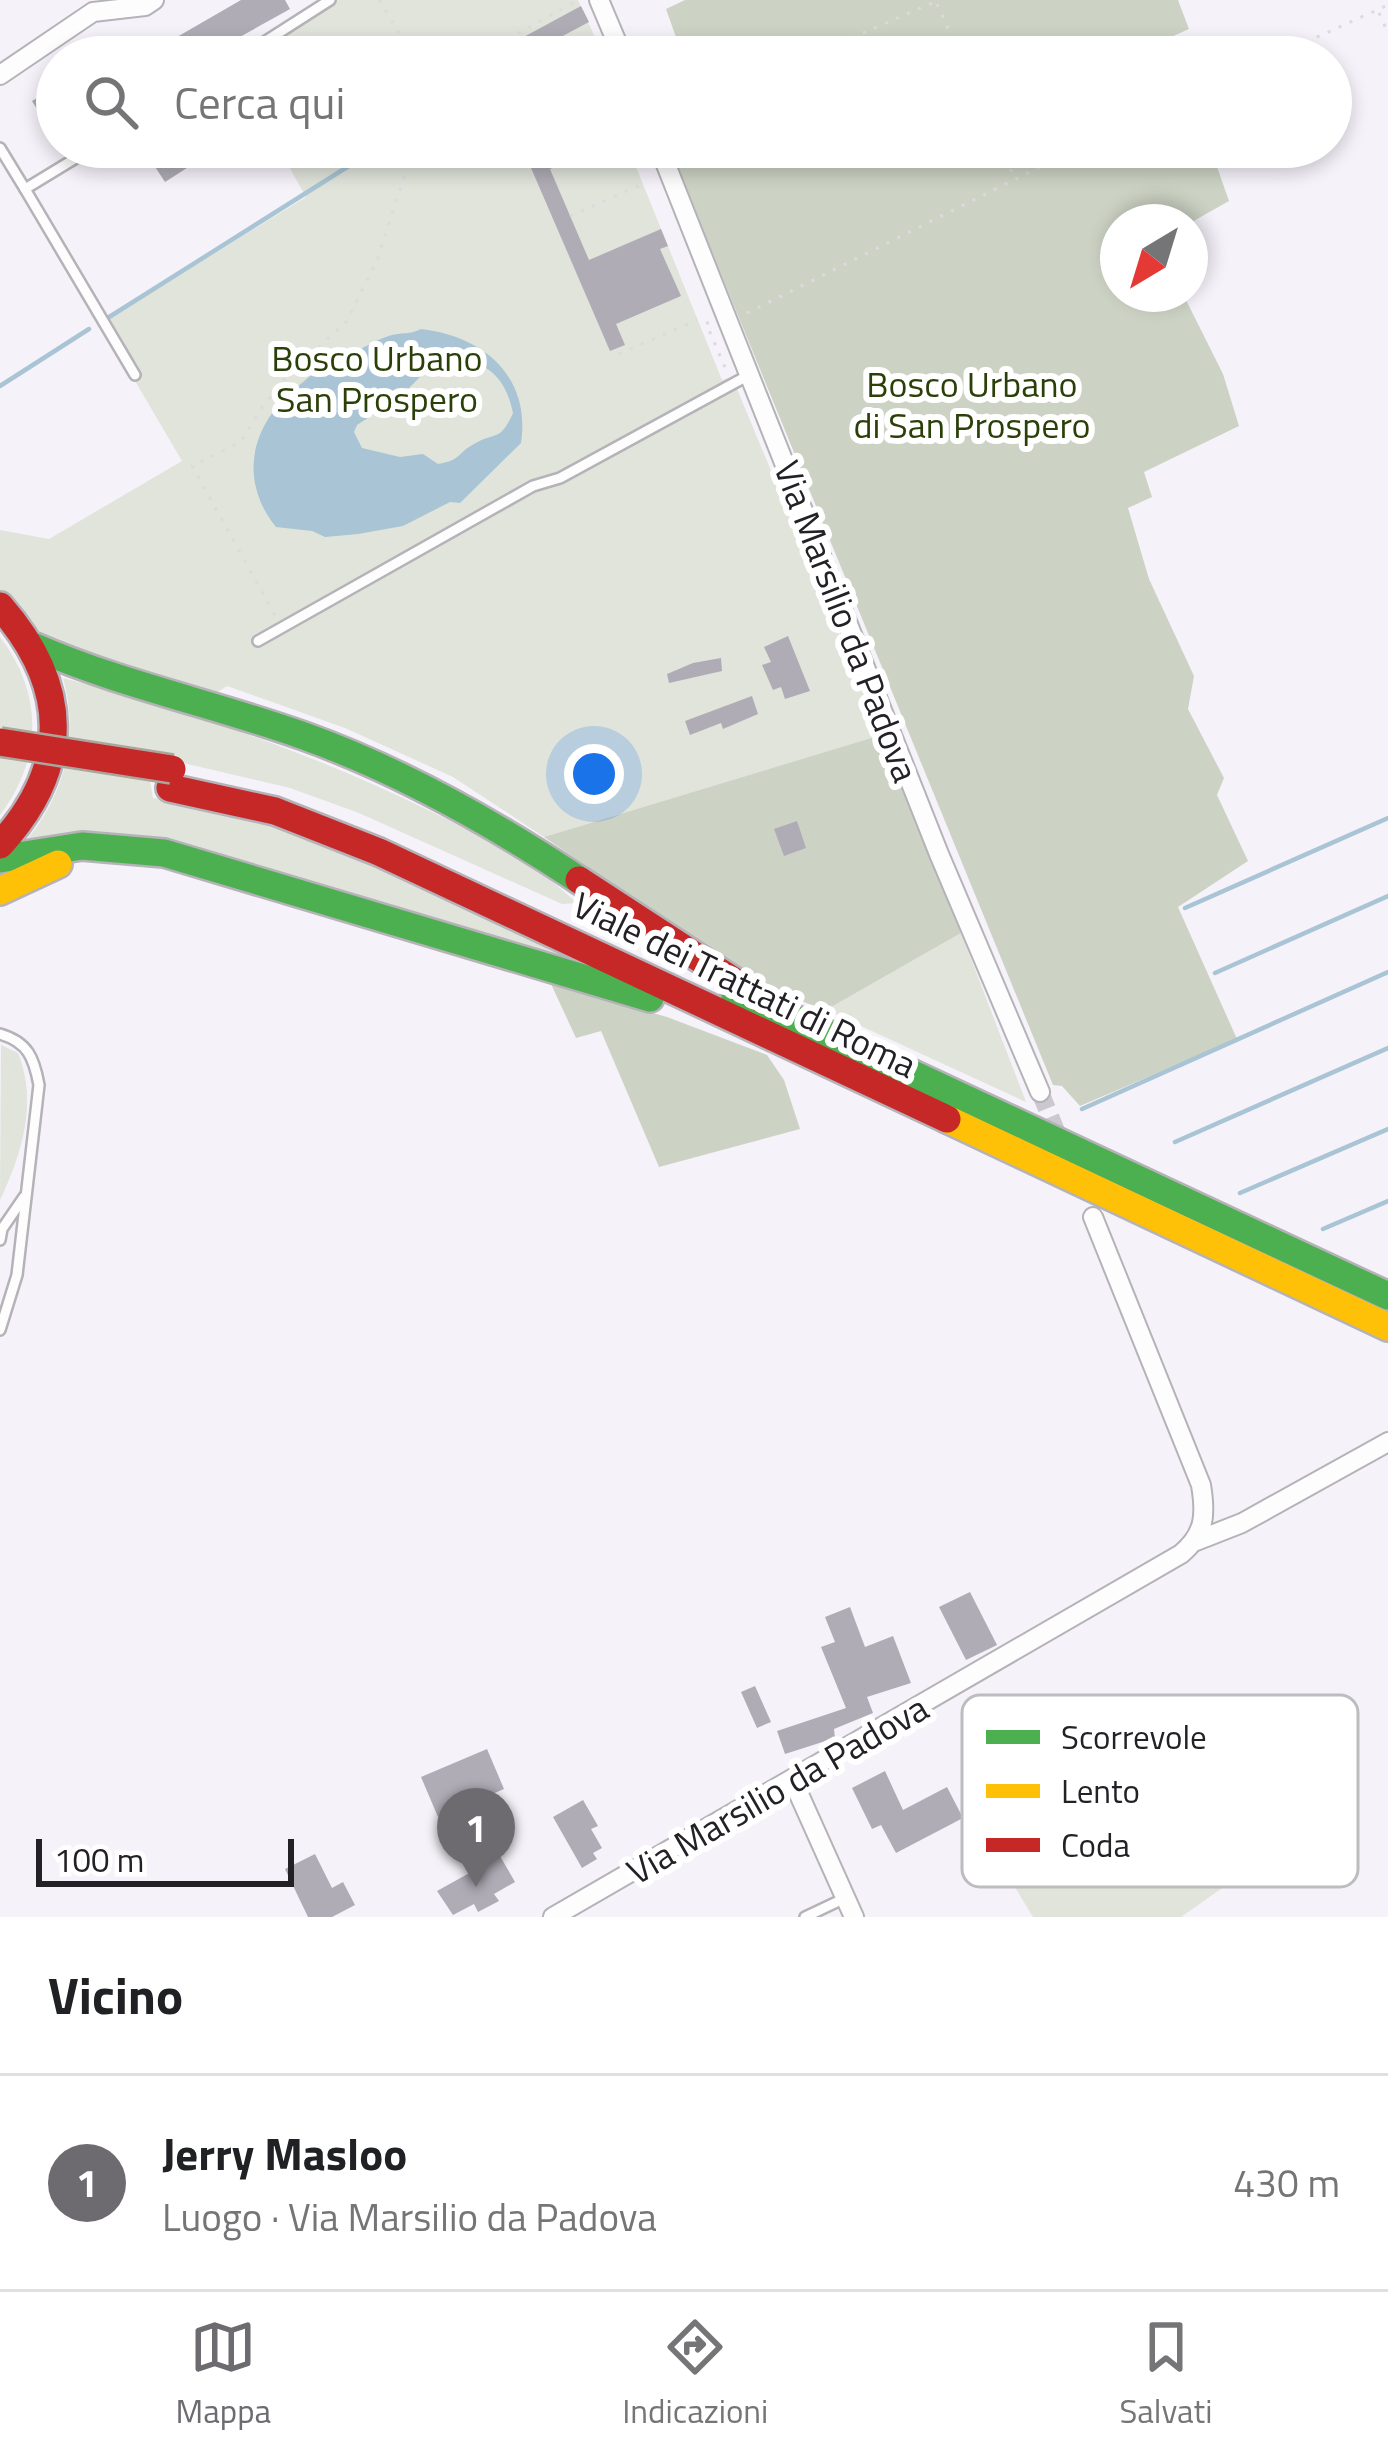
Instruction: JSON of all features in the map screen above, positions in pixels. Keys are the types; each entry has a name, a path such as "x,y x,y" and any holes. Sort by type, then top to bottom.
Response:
{"main road":[{"path":"0,606 34,647 52,692 56,723 53,755 37,800 0,845"},
{"path":"34,647 80,669 197,700 298,734 386,771 502,831 704,965 791,1032"},
{"name":"Viale dei Trattati di Roma","path":"0,742 171,778 347,838 730,1014 791,1032 1388,1296"},
{"name":"Viale dei Trattati di Roma","path":"0,760 171,778"},
{"path":"0,860 70,844 120,845 164,853 654,1000 791,1032"},
{"path":"0,891 63,862 111,858 155,862 285,890"},
{"name":"Viale dei Trattati di Roma","path":"791,1032 1388,1327"}],"street":[{"path":"58,36 93,12 145,6 154,0"},
{"path":"599,0 614,36"},
{"path":"0,75 36,51"},
{"name":"Via Marsilio da Padova","path":"667,168 939,854 1040,1092"},
{"path":"1093,1217 1201,1485 1204,1522 1196,1541"},
{"name":"Via Marsilio da Padova","path":"554,1917 794,1781 1196,1541 1242,1523 1388,1442"},
{"path":"794,1781 854,1917"}],"lane":[{"path":"274,36 330,0"},
{"path":"0,148 136,375"},
{"path":"25,189 60,168"},
{"path":"258,641 533,486 560,478 751,374"},
{"path":"0,1034 22,1042 35,1060 39,1085 17,1275 0,1330"},
{"path":"0,1240 2,1229 27,1192"},
{"path":"805,1917 846,1898"}],"path":[{"path":"379,0 401,36"},
{"path":"514,36 578,0"},
{"path":"856,36 937,0 952,36"},
{"path":"1319,36 1388,5"},
{"path":"1377,10 1388,33"},
{"path":"282,628 192,466 241,442 284,380 347,322 377,260 407,168"},
{"path":"1010,168 1015,178"},
{"path":"729,320 1036,168"},
{"path":"570,216 643,184"},
{"path":"619,354 697,320"}],"green space":[{"path":"338,0 578,0 594,36 281,36"},
{"path":"685,0 1178,0 1189,29 1173,36 676,36 666,9"},
{"name":"Bosco Urbano San Prospero","path":"290,168 636,168 722,380 732,377 881,735 544,837 453,777 345,728 227,686 213,695 108,668 41,633 0,592 0,530 49,539 182,461 101,323 306,197"},
{"name":"Bosco Urbano di San Prospero","path":"678,168 1217,168 1229,201 1208,213 1208,204 1100,204 1100,312 1192,312 1223,374 1239,426 1144,472 1152,497 1128,508 1149,579 1194,676 1188,709 1224,778 1217,795 1248,861 1178,907 1237,1039 1080,1106 1062,1086 1053,1085"},
{"path":"0,637 24,680 32,726 24,771 0,815"},
{"path":"63,678 295,752 487,840 577,903 562,904 359,813 290,788 179,762 149,775 153,798 189,802 306,832 567,958 240,867 24,843 49,806 65,765 70,722"},
{"path":"881,735 961,933 826,1010 762,987 544,837"},
{"path":"961,933 1026,1102 826,1010"},
{"path":"551,984 667,1017 767,1055 784,1080 800,1129 659,1167 601,1031 576,1038"},
{"path":"1,1045 18,1053 27,1109 21,1146 0,1200"},
{"path":"1015,1887 1224,1887 1181,1917 1033,1917"}],"water":[{"path":"417,331 464,340 498,364 518,398 521,443 460,503 450,502 403,526 325,537 276,527 257,493 254,457 277,407 326,360 392,335","holes":["458,358 488,369 506,391 513,413 501,432 438,464 423,454 400,457 362,448 354,432 357,425 400,397 425,372"]}],"building":[{"path":"241,0 285,0 290,9 242,36 179,36"},
{"path":"581,6 589,22 563,36 526,36"},
{"path":"156,168 187,168 165,182"},
{"path":"531,168 552,168 589,260 661,229 668,246 660,249 681,296 616,324 625,345 610,351"},
{"path":"788,636 810,691 785,699 781,687 773,690 762,665 771,662 764,647"},
{"path":"721,658 722,671 669,683 667,674"},
{"path":"752,696 758,714 723,729 721,723 690,735 685,721"},
{"path":"797,821 806,848 784,856 774,829"},
{"path":"970,1592 997,1645 966,1660 939,1607"},
{"path":"850,1607 865,1647 893,1636 911,1683 867,1697 873,1713 834,1729 835,1738 785,1754 777,1731 846,1708 821,1647 835,1642 825,1617"},
{"path":"755,1686 771,1722 757,1728 741,1692"},
{"path":"487,1749 504,1789 438,1817 421,1777"},
{"path":"885,1771 903,1810 947,1787 962,1819 896,1853 881,1825 872,1829 852,1788"},
{"path":"583,1800 598,1826 591,1829 602,1848 593,1853 597,1859 582,1868 553,1817"},
{"path":"315,1854 332,1888 343,1882 355,1905 332,1917 308,1917 285,1869"},
{"path":"500,1856 515,1882 494,1894 499,1901 478,1912 474,1904 453,1915 437,1891"}],"waterway":[{"path":"106,319 346,168"},
{"path":"0,386 89,329"},
{"path":"1185,908 1388,818"},
{"path":"1215,973 1388,896"},
{"path":"1082,1109 1388,972"},
{"path":"1175,1142 1388,1048"},
{"path":"1240,1193 1388,1129"},
{"path":"1323,1229 1388,1201"}],"tunnel":[{"path":"1040,1092 1059,1138"}],"traffic: fast":[{"path":"35,647 376,765 514,838 579,880"},
{"path":"0,859 82,846 164,853 650,998"},
{"path":"735,995 1388,1296"}],"traffic: slow":[{"path":"0,891 58,864"},
{"path":"947,1119 1388,1327"}],"traffic: jam":[{"path":"0,606 40,666 53,726 40,786 0,845"},
{"path":"0,742 172,769"},
{"path":"170,788 275,811 379,852 947,1119"},
{"path":"579,880 763,1000"}],"place":[{"name":"Jerry Masloo","path":"476,1887"}]}
